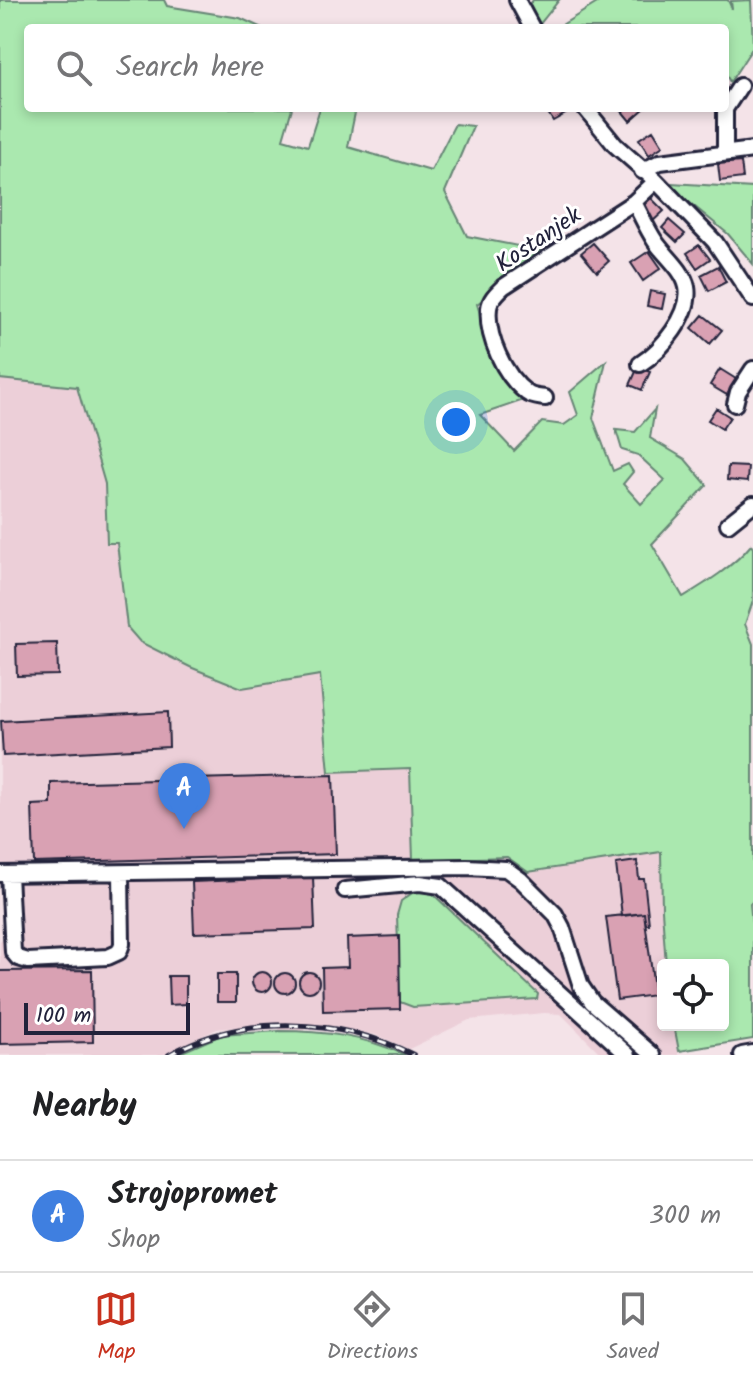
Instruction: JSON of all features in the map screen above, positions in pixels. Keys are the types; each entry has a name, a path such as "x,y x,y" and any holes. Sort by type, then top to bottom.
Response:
{"street":[{"path":"517,0 530,24"},
{"path":"729,103 740,86"},
{"path":"588,112 615,145 656,181 715,242 753,299"},
{"path":"725,112 725,153"},
{"path":"642,171 660,162 753,150"},
{"name":"Kostanjek","path":"545,398 529,395 516,382 498,353 490,324 492,298 503,287 523,277 634,202 656,181"},
{"path":"634,202 655,242 687,284 687,297 667,340 655,354 640,364"},
{"path":"735,404 738,392 753,369"},
{"path":"728,524 753,504"},
{"path":"121,873 122,944 119,952 108,957 28,961 13,952 4,874 506,869 555,914 581,986 592,1002 653,1055"},
{"path":"345,890 420,883 441,886 628,1055"},
{"path":"742,1055 753,1053"}],"shaded area":[{"path":"0,379 77,386 105,484 107,543 117,543 242,688 320,675 410,769 413,860 507,857 529,872 662,852 666,959 657,959 657,1031 675,1031 679,1055 656,1055 639,1039 622,1055 602,1055 561,1014 544,1013 469,1020 409,1049 376,1035 339,1027 306,1024 305,1031 279,1031 279,1023 217,1029 163,1055 0,1055 0,941 4,937 0,894"}],"green space":[{"path":"0,0 164,0 167,6 240,18 253,24 24,24 24,112 291,112 283,139 308,146 319,112 355,112 348,147 431,171 455,124 473,126 445,192 467,236 548,252 477,304 493,359 521,401 480,415 514,451 542,422 564,425 578,415 570,392 606,361 593,418 613,471 628,464 633,472 623,484 641,504 665,480 638,455 622,450 616,430 635,432 655,409 650,438 685,459 707,485 652,544 683,597 728,567 751,545 753,548 753,601 745,624 753,644 753,901 750,904 753,1039 679,1051 675,1031 729,1031 729,959 666,959 661,852 528,872 507,857 413,860 410,769 329,772 320,675 242,688 140,642 127,627 117,543 107,543 105,484 77,387 0,379"},
{"path":"533,0 559,0 540,24 527,9"},
{"path":"602,0 728,0 732,9 731,1 751,0 753,47 730,82 729,24 563,24"},
{"path":"671,183 753,188 753,264 728,234 689,202 684,202 669,187"},
{"path":"415,891 432,893 538,994 537,999 413,1007 400,1002 397,915 401,901"},
{"path":"279,1031 344,1036 405,1055 175,1055 221,1035"}],"building":[{"path":"547,112 569,112 553,121"},
{"path":"623,112 640,112 630,121"},
{"path":"653,130 663,146 649,155 639,139"},
{"path":"741,162 743,178 720,181 718,164"},
{"path":"648,195 664,211 652,222 636,206"},
{"path":"669,220 685,234 677,242 662,228"},
{"path":"593,243 609,261 597,272 581,253"},
{"path":"699,245 710,259 697,268 687,253"},
{"path":"649,251 661,268 643,281 631,263"},
{"path":"718,266 726,282 709,291 701,275"},
{"path":"650,291 665,294 662,309 647,306"},
{"path":"703,315 722,330 710,344 692,328"},
{"path":"638,367 650,372 642,390 630,385"},
{"path":"720,369 736,379 727,395 710,385"},
{"path":"716,408 730,417 722,429 708,420"},
{"path":"728,466 748,467 747,482 727,480"},
{"path":"57,643 58,675 17,676 16,644"},
{"path":"168,712 169,747 3,756 1,721"},
{"path":"333,775 336,854 34,863 32,805 51,804 51,783"},
{"path":"637,861 639,879 644,879 649,924 646,924 644,913 622,916 616,864"},
{"path":"313,877 315,929 194,933 192,882"},
{"path":"644,913 655,995 617,1000 606,917"},
{"path":"399,936 400,1009 323,1011 322,968 348,967 347,938"},
{"path":"92,970 93,1042 0,1044 0,971"},
{"path":"262,972 269,975 272,982 269,989 262,992 255,989 252,982 255,975"},
{"path":"309,972 316,975 319,982 316,989 309,992 302,989 299,982 302,975"},
{"path":"285,973 292,976 295,983 292,990 285,993 278,990 275,983 278,976"},
{"path":"217,974 236,974 236,1002 217,1002"},
{"path":"168,976 186,976 186,1004 169,1005"}],"railway":[{"path":"169,1055 197,1041 227,1032 291,1025 355,1033 413,1055"}],"place":[{"name":"Strojopromet","path":"184,829"}]}
